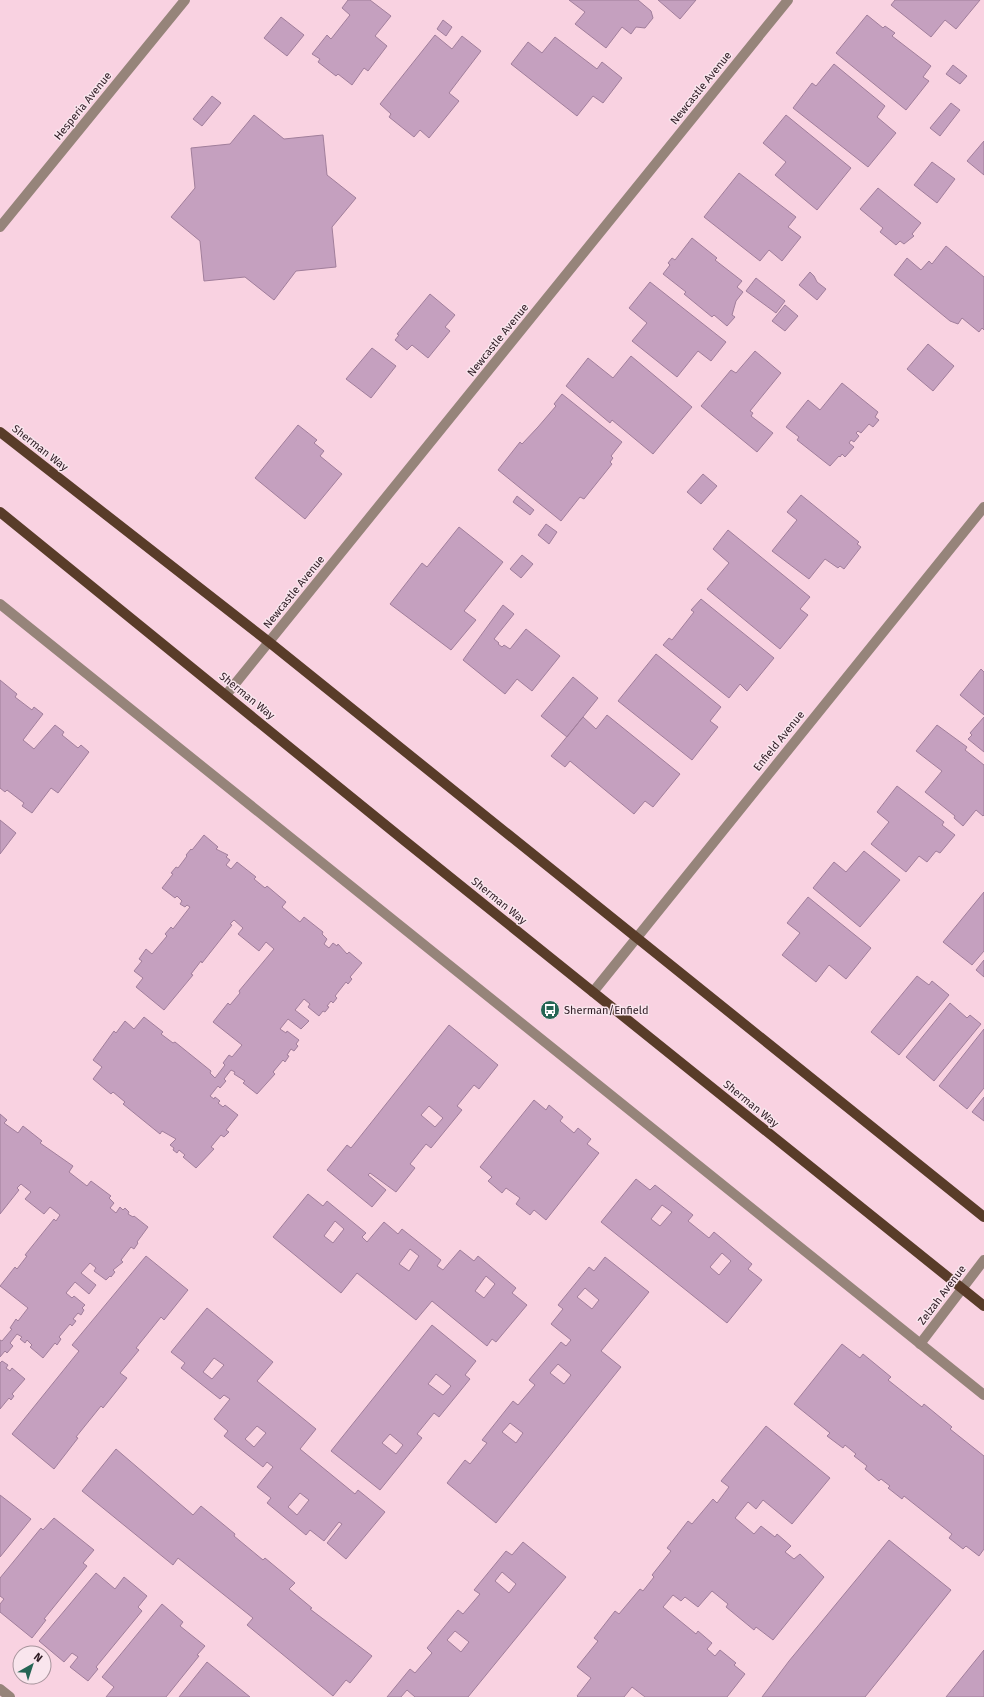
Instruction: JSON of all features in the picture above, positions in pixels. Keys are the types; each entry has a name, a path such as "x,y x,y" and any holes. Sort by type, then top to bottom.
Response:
{"main road":[{"name":"Sherman Way","path":"0,432 269,642 984,1217"},
{"name":"Sherman Way","path":"0,512 405,841 984,1306"}],"street":[{"name":"Hesperia Avenue","path":"0,227 185,0"},
{"name":"Newcastle Avenue","path":"226,695 788,0"},
{"name":"Enfield Avenue","path":"593,992 984,507"},
{"path":"0,604 984,1395"},
{"name":"Zelzah Avenue","path":"920,1344 984,1260"},
{"path":"0,1689 10,1697"}],"building":[{"path":"348,0 370,0 391,16 375,36 387,46 368,71 364,68 352,85 338,74 336,76 318,62 320,59 312,54 327,35 331,39 350,15 342,8"},
{"path":"569,0 638,0 651,11 653,18 645,28 636,27 631,34 622,27 606,48 575,24 585,12"},
{"path":"658,0 696,0 680,19"},
{"path":"895,0 980,0 956,29 945,20 931,37 891,5"},
{"path":"867,15 883,28 885,26 895,33 892,36 931,66 923,77 929,81 906,110 836,53"},
{"path":"281,17 304,35 287,56 264,38"},
{"path":"443,20 452,27 446,36 437,29"},
{"path":"435,35 452,49 462,36 481,51 449,93 459,101 429,138 420,130 414,137 389,117 391,114 380,104"},
{"path":"555,37 597,69 602,62 622,78 603,103 593,96 577,116 511,64 528,42 542,53"},
{"path":"834,64 885,106 877,117 896,133 868,167 793,108 812,83 816,86"},
{"path":"953,65 967,76 960,84 946,74"},
{"path":"212,96 221,103 202,126 193,119"},
{"path":"951,103 960,110 940,136 930,128"},
{"path":"254,115 284,139 323,135 327,175 356,198 332,227 336,267 296,271 274,300 245,277 204,281 200,241 171,217 195,188 191,148 230,144"},
{"path":"786,115 851,168 817,210 775,175 786,162 763,143"},
{"path":"984,141 984,175 967,161"},
{"path":"932,162 955,179 937,203 914,185"},
{"path":"739,173 796,217 788,227 801,237 782,261 769,250 760,261 704,217"},
{"path":"878,188 921,223 912,234 914,236 904,244 900,241 896,245 880,232 883,228 860,209"},
{"path":"692,238 717,258 715,260 742,281 737,287 743,292 736,301 732,315 735,317 727,326 714,315 712,317 684,294 686,292 663,274 670,265 668,263 672,258 675,260"},
{"path":"946,246 984,277 984,330 982,328 979,332 962,318 958,324 950,321 894,275 907,258 921,270 929,261 932,264"},
{"path":"810,272 817,282 826,289 817,300 799,285"},
{"path":"756,278 785,301 776,313 746,291"},
{"path":"650,282 726,342 711,361 698,351 677,377 632,341 647,323 629,308"},
{"path":"430,294 455,315 445,327 450,331 428,358 412,345 407,350 395,340 399,335 397,334"},
{"path":"785,305 798,316 785,331 772,321"},
{"path":"928,344 954,366 933,391 907,369"},
{"path":"372,348 396,366 371,398 346,379"},
{"path":"755,351 781,373 750,411 753,413 751,416 773,433 757,452 701,406 731,370 736,373"},
{"path":"631,356 692,407 653,454 612,420 610,423 566,386 588,358 613,378"},
{"path":"842,383 878,412 875,417 879,420 873,427 869,424 861,433 858,431 856,433 859,436 854,442 851,440 849,443 854,447 845,457 842,454 840,457 839,456 830,466 797,440 799,437 786,427 808,400 820,410"},
{"path":"562,394 622,442 611,456 613,458 610,462 612,464 584,499 580,497 561,521 498,470 520,442 522,444 556,406 554,404"},
{"path":"298,425 317,440 314,443 324,451 320,456 342,474 305,519 255,478"},
{"path":"703,474 717,486 701,504 687,492"},
{"path":"801,495 859,542 857,544 861,547 844,569 840,566 838,568 825,559 809,579 772,551 797,520 787,512"},
{"path":"517,496 534,510 530,515 513,502"},
{"path":"546,524 557,532 549,544 538,535"},
{"path":"459,527 503,562 464,611 476,620 451,650 390,604 422,563 427,567"},
{"path":"728,530 810,597 800,609 808,615 780,649 707,589 729,563 713,549"},
{"path":"522,555 533,564 521,578 510,569"},
{"path":"701,599 774,658 747,691 740,684 729,698 663,645 669,638 672,640 694,612 691,610"},
{"path":"503,605 514,614 494,639 499,643 498,644 502,647 504,645 510,649 526,629 560,656 532,691 517,679 505,694 463,660"},
{"path":"656,654 721,707 710,721 718,727 692,760 618,701"},
{"path":"981,669 984,672 984,715 960,695"},
{"path":"573,677 598,698 567,737 541,716"},
{"path":"0,680 17,694 15,697 32,710 34,707 43,714 23,740 34,749 55,725 64,732 62,735 78,748 81,745 89,752 58,793 51,788 32,813 22,806 24,803 7,790 5,792 0,788"},
{"path":"607,715 680,774 653,807 645,801 634,814 570,761 565,767 551,756 583,717 596,729"},
{"path":"984,717 984,752 968,739 972,735 970,733"},
{"path":"937,725 967,747 965,750 984,765 984,815 983,816 976,810 963,826 954,818 955,816 925,792 942,771 916,751"},
{"path":"897,786 944,822 942,825 955,835 940,853 936,851 927,862 919,856 906,872 871,844 889,822 877,812"},
{"path":"0,820 16,833 0,854"},
{"path":"204,835 218,847 216,849 228,855 226,857 230,860 226,865 231,869 237,862 256,877 254,879 265,888 267,886 286,902 282,907 300,922 304,917 323,932 322,934 327,939 324,944 329,948 333,943 337,946 338,944 347,954 349,952 362,963 350,977 352,979 348,984 346,982 335,996 337,998 333,1003 331,1001 327,1006 329,1007 325,1012 323,1011 319,1016 308,1007 310,1004 304,999 295,1010 309,1021 301,1029 288,1019 280,1029 286,1033 287,1031 299,1040 296,1044 298,1046 294,1051 291,1049 285,1062 283,1060 273,1072 275,1074 257,1094 243,1083 245,1081 234,1074 235,1072 231,1070 224,1079 226,1081 220,1088 218,1086 210,1096 214,1099 215,1097 220,1101 218,1103 223,1107 225,1105 238,1115 226,1130 229,1132 224,1137 221,1135 211,1147 214,1149 196,1168 183,1157 185,1155 179,1150 177,1153 173,1150 174,1148 170,1145 176,1139 162,1131 160,1134 123,1104 125,1102 113,1092 111,1094 93,1079 102,1067 93,1060 114,1031 116,1033 125,1021 134,1029 144,1017 163,1032 161,1034 173,1043 175,1042 211,1071 210,1073 215,1078 225,1065 223,1063 229,1055 232,1057 242,1045 213,1022 228,1003 230,1005 240,993 239,991 274,949 266,942 259,951 238,934 243,928 234,920 230,924 232,925 202,963 201,961 191,974 193,975 164,1010 136,987 143,978 134,971 142,961 139,959 146,949 152,954 167,936 165,934 171,927 173,929 190,907 187,905 185,907 180,904 182,901 177,896 175,898 162,888 173,874 171,873 176,867 178,868 187,856 186,855"},
{"path":"864,851 900,880 860,927 813,888 834,862 846,872"},
{"path":"984,892 984,951 972,965 943,942"},
{"path":"808,897 871,948 846,979 829,965 816,982 782,955 800,933 787,923"},
{"path":"984,960 984,977 976,970"},
{"path":"917,976 929,985 932,981 949,995 899,1055 871,1032"},
{"path":"950,1003 967,1018 970,1015 981,1024 934,1081 906,1057"},
{"path":"449,1025 498,1065 479,1089 474,1085 457,1106 462,1110 431,1148 426,1144 410,1164 415,1168 396,1192 370,1173 368,1175 386,1190 372,1207 327,1170 347,1145 351,1148","holes":["429,1106 443,1118 435,1127 421,1115"]},
{"path":"984,1029 984,1088 967,1109 939,1086"},
{"path":"984,1097 984,1121 972,1112"},
{"path":"534,1100 546,1110 549,1105 563,1117 560,1121 574,1133 578,1128 591,1139 587,1144 599,1153 546,1220 534,1210 530,1215 516,1204 520,1198 506,1188 502,1193 488,1181 492,1177 480,1167"},
{"path":"0,1114 7,1120 4,1123 18,1133 23,1126 42,1141 40,1143 73,1166 69,1172 87,1186 91,1181 111,1196 109,1198 114,1203 110,1208 116,1213 120,1207 123,1210 125,1208 129,1212 128,1214 133,1217 134,1216 148,1227 137,1242 138,1243 134,1249 131,1247 121,1260 123,1262 113,1270 115,1272 111,1277 110,1276 106,1280 94,1271 96,1268 90,1263 81,1273 96,1285 89,1294 75,1282 66,1293 72,1298 74,1296 85,1305 82,1308 84,1310 81,1315 78,1313 73,1319 76,1321 72,1326 70,1324 59,1337 61,1339 57,1345 55,1343 43,1358 30,1347 32,1345 27,1340 25,1343 20,1339 22,1337 17,1334 10,1343 13,1346 7,1353 5,1351 0,1357 0,1340 2,1341 12,1329 10,1328 16,1319 18,1321 28,1308 0,1286 15,1267 17,1269 27,1256 25,1255 54,1219 56,1221 60,1215 50,1207 44,1214 25,1199 31,1192 21,1184 17,1188 19,1190 0,1214"},
{"path":"636,1179 650,1190 655,1185 693,1215 688,1221 709,1238 714,1232 752,1264 748,1269 762,1280 727,1323 601,1222","holes":["662,1205 672,1212 660,1226 651,1219","722,1253 731,1261 719,1275 710,1267"]},
{"path":"308,1194 323,1206 327,1201 366,1233 362,1237 367,1242 384,1222 398,1234 402,1229 441,1260 437,1266 443,1270 460,1250 474,1261 478,1256 516,1288 512,1293 527,1305 496,1342 492,1339 487,1346 432,1301 416,1320 357,1273 341,1293 273,1237","holes":["335,1221 344,1229 333,1243 324,1236","410,1249 419,1256 409,1271 399,1264","486,1276 495,1284 484,1298 475,1291"]},
{"path":"146,1256 188,1290 164,1320 161,1317 136,1348 139,1350 120,1373 127,1378 103,1408 101,1406 76,1437 78,1438 54,1469 12,1434 79,1351 72,1345"},
{"path":"605,1257 649,1292 601,1351 621,1367 496,1523 447,1483 465,1460 470,1464 487,1443 482,1440 513,1401 518,1405 535,1385 529,1380 561,1342 566,1346 571,1340 551,1324 563,1309 558,1305 589,1267 594,1271","holes":["585,1288 599,1300 592,1309 577,1297","558,1364 571,1375 564,1384 550,1373","510,1423 523,1433 516,1443 502,1432"]},
{"path":"207,1308 273,1362 257,1381 316,1429 300,1449 355,1494 358,1490 385,1512 346,1559 327,1543 342,1524 339,1522 324,1541 310,1530 306,1535 267,1503 271,1498 257,1487 273,1467 267,1462 263,1467 224,1436 228,1431 214,1419 230,1399 224,1395 220,1399 181,1368 185,1363 171,1352","holes":["214,1358 224,1365 212,1379 203,1372","257,1426 266,1433 254,1447 245,1439","300,1493 309,1500 297,1515 288,1507"]},
{"path":"432,1325 476,1361 465,1375 470,1379 439,1417 434,1413 417,1434 422,1438 380,1490 331,1451","holes":["436,1374 451,1386 443,1395 428,1384","390,1434 403,1445 396,1454 382,1443"]},
{"path":"842,1344 860,1358 863,1354 891,1377 888,1380 922,1407 924,1404 952,1427 950,1429 984,1456 984,1549 979,1556 966,1546 963,1549 949,1538 952,1534 904,1496 902,1499 888,1488 890,1486 881,1479 879,1481 865,1469 867,1466 854,1456 856,1454 845,1445 843,1448 827,1436 830,1433 794,1404"},
{"path":"2,1361 8,1365 6,1368 10,1371 12,1368 25,1379 12,1394 14,1396 11,1400 9,1398 0,1409 0,1363"},
{"path":"766,1426 830,1478 792,1524 763,1500 756,1509 748,1502 735,1518 754,1534 761,1526 775,1537 777,1534 791,1546 785,1552 794,1559 800,1554 824,1577 773,1640 756,1627 754,1630 726,1607 728,1604 712,1591 698,1607 685,1597 681,1601 673,1595 663,1607 696,1634 698,1631 712,1643 707,1649 715,1656 720,1650 736,1663 734,1665 745,1674 727,1697 645,1697 632,1687 624,1697 578,1697 577,1696 591,1678 577,1667 598,1641 594,1638 615,1611 619,1614 640,1589 643,1591 654,1577 652,1575 671,1551 667,1548 688,1521 692,1524 713,1499 717,1503 729,1487 721,1481"},
{"path":"116,1449 193,1515 201,1506 235,1534 234,1536 263,1560 265,1558 295,1583 289,1589 312,1608 310,1609 372,1656 350,1683 346,1680 333,1696 247,1625 253,1618 178,1558 173,1565 82,1491"},
{"path":"0,1495 31,1519 0,1557"},
{"path":"54,1518 94,1550 83,1563 87,1566 44,1619 46,1620 32,1638 0,1612 0,1604 4,1599 0,1596 0,1578 41,1528 43,1530"},
{"path":"889,1540 951,1590 865,1697 762,1697 789,1661"},
{"path":"523,1542 566,1577 468,1697 415,1697 407,1690 401,1697 387,1697 410,1669 415,1673 432,1653 427,1648 458,1610 463,1614 480,1594 474,1590 506,1551 512,1555","holes":["502,1572 516,1584 509,1593 495,1581","455,1631 469,1642 461,1652 447,1640"]},
{"path":"96,1573 115,1589 124,1577 147,1596 138,1607 142,1611 96,1667 98,1669 88,1681 70,1667 78,1657 72,1653 64,1662 52,1652 52,1645 44,1645 39,1641"},
{"path":"162,1604 183,1622 180,1626 205,1646 197,1655 199,1656 166,1697 106,1697 114,1687 102,1677"},
{"path":"984,1650 984,1697 946,1697"},
{"path":"207,1662 250,1697 179,1697"}],"place":[{"name":"Sherman/Enfield","path":"550,1010"}]}
